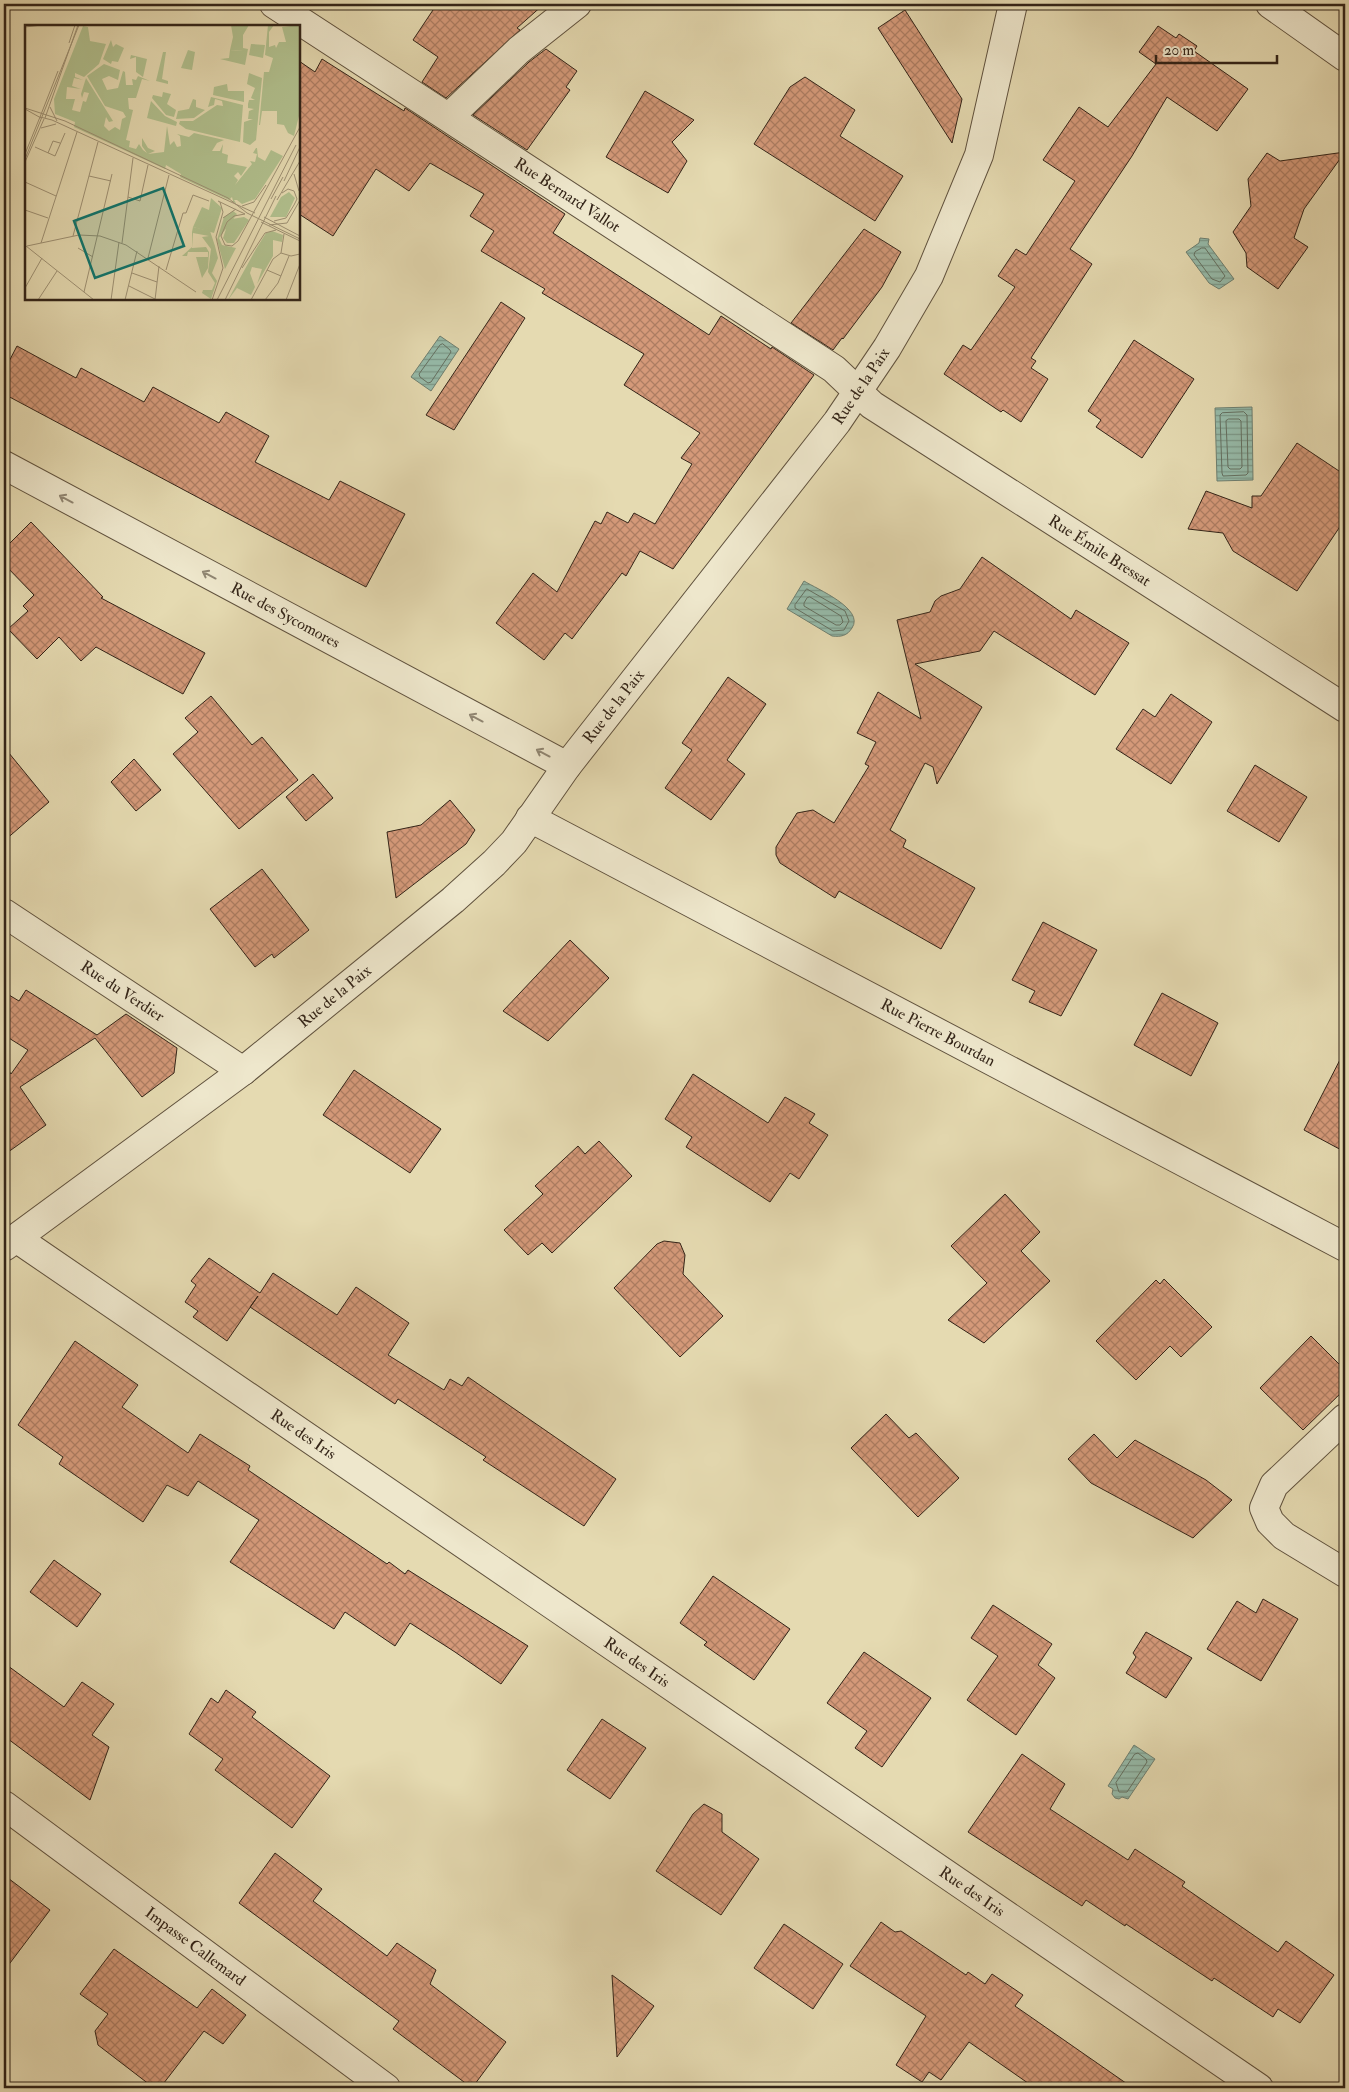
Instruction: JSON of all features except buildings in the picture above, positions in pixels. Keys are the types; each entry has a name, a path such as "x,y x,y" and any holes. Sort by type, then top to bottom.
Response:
{"street":[{"name":"Rue Bernard Vallot","path":"274,4 834,370 857,391"},
{"path":"448,117 519,50 577,4"},
{"name":"Rue de la Paix","path":"10,1243 243,1071 453,900 514,842 567,766 837,422 887,348 930,276 979,155 1013,4"},
{"path":"1270,4 1345,57"},
{"name":"Rue Émile Bressat","path":"857,391 884,413 1345,708"},
{"name":"Rue des Sycomores","path":"4,465 567,766"},
{"name":"Rue Pierre Bourdan","path":"530,818 1345,1247"},
{"name":"Rue du Verdier","path":"4,912 243,1071"},
{"name":"Rue des Iris","path":"10,1243 1259,2088"},
{"path":"1345,1418 1274,1485 1264,1508 1270,1522 1284,1536 1345,1573"},
{"name":"Impasse Callemard","path":"4,1805 386,2088"}],"water":[{"path":"1200,238 1209,239 1208,244 1234,279 1219,289 1209,283 1186,252 1199,243"},
{"path":"440,336 459,349 431,391 411,377"},
{"path":"1252,407 1253,480 1217,481 1215,408"},
{"path":"804,581 838,600 852,614 854,621 848,633 841,636 832,636 787,609"},
{"path":"1134,1745 1155,1759 1128,1799 1122,1797 1119,1799 1115,1798 1112,1794 1113,1789 1108,1786"}]}
